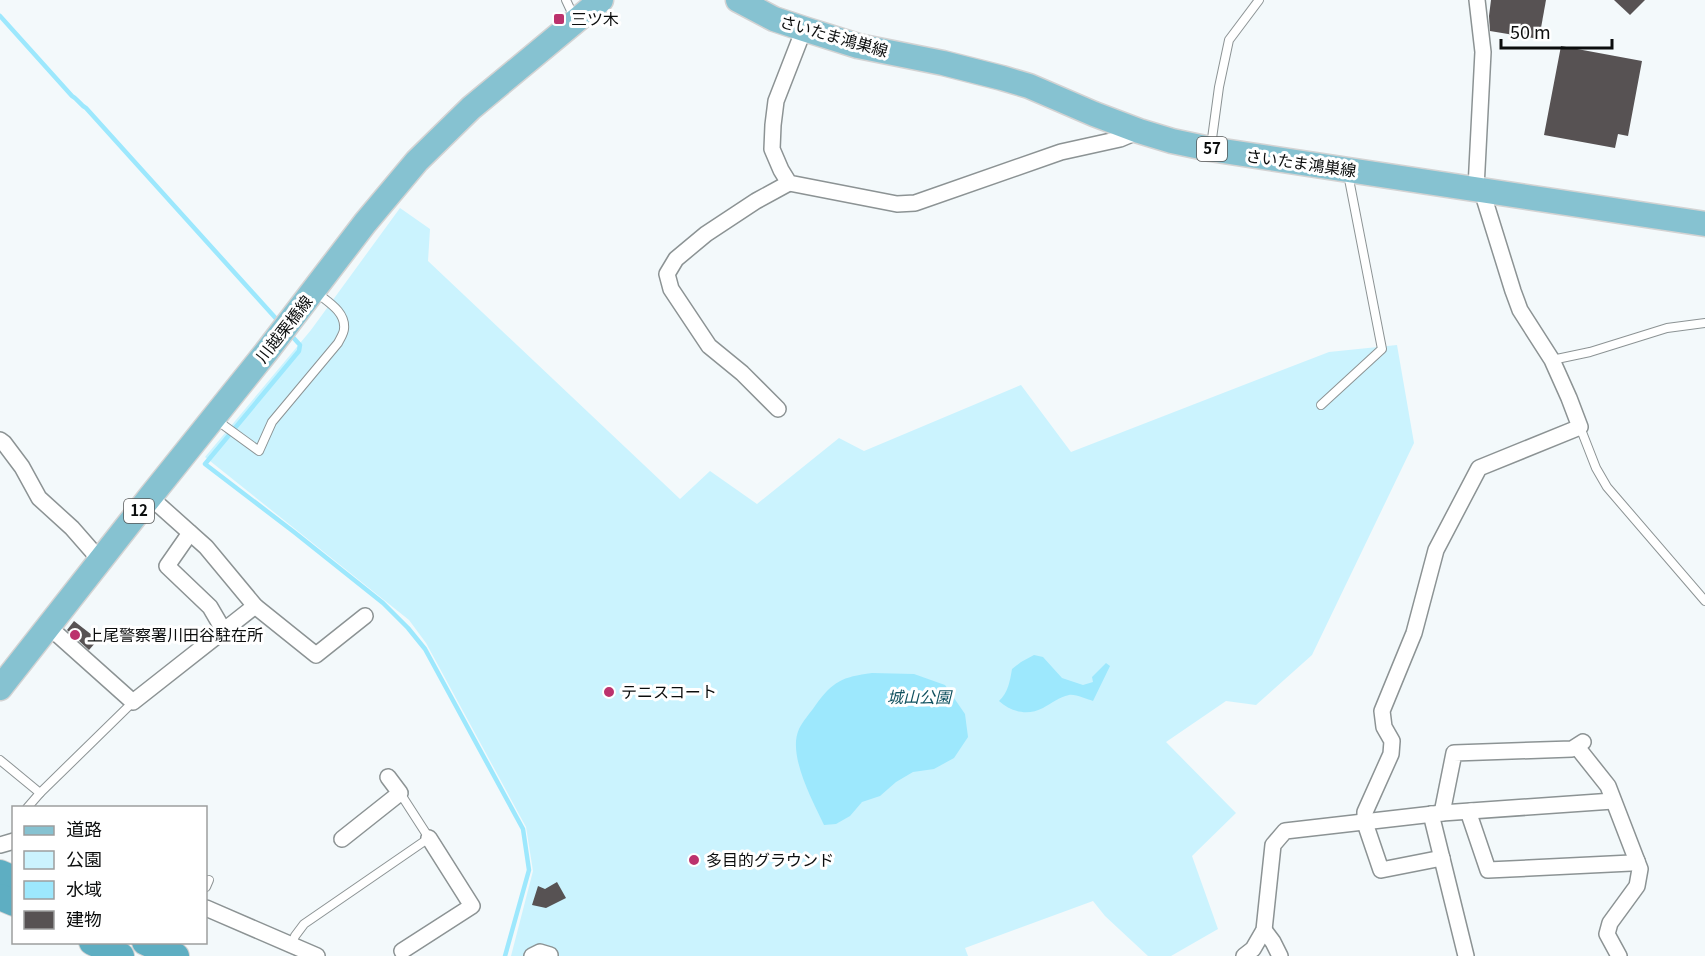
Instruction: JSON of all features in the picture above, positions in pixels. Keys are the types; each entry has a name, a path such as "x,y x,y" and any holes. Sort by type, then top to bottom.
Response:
{"highway":[{"path":"149,944 176,956"}],"main road":[{"name":"川越栗橋線","path":"0,688 285,328 365,223 417,161 571,10 601,0"},
{"name":"さいたま鴻巣線","path":"738,0 774,19 858,46 944,63 1029,86 1094,114 1172,141 1210,149 1705,224"}],"street":[{"path":"1442,858 1381,870 1365,823 1365,812 1391,754 1392,741 1384,727 1382,711 1414,633 1436,550 1479,468 1580,428 1552,360 1520,310 1480,189 1483,52 1477,0"},
{"path":"789,183 772,149 773,125 776,101 804,29"},
{"path":"778,409 742,373 709,345 671,289 667,274 676,259 706,234 756,201 789,183 897,204 915,203 1061,152 1120,139 1139,131"},
{"path":"0,440 22,467 39,498 72,528 100,560"},
{"path":"150,496 206,547 255,606 316,655 365,616"},
{"path":"190,533 167,566 210,607 224,631"},
{"path":"48,626 133,702 255,606"},
{"path":"1466,956 1442,858 1436,814 1454,753 1572,749 1580,744 1608,786 1641,869 1637,886 1610,923 1607,934 1619,956"},
{"path":"342,839 400,793 388,777"},
{"path":"1244,956 1253,949 1264,930 1273,845 1285,831 1436,814 1613,801"},
{"path":"1471,811 1470,817 1488,870 1637,861"},
{"path":"402,951 472,906 429,838"},
{"path":"207,908 317,956"},
{"path":"1264,930 1280,956"},
{"path":"532,956 540,952 550,955"}],"lane":[{"path":"1210,149 1229,40 1259,0"},
{"path":"1321,405 1382,349 1347,170"},
{"path":"214,418 258,451 272,422 338,343 344,330 343,319 338,310 314,290"},
{"path":"1552,360 1590,352 1667,328 1705,323"},
{"path":"1580,428 1596,468 1607,487 1705,601"},
{"path":"28,806 133,702"},
{"path":"0,760 40,793"},
{"path":"291,945 304,924 429,838 400,793"}],"green space":[{"name":"城山公園","path":"400,208 430,229 428,261 680,499 710,471 757,504 839,438 864,451 1021,385 1071,452 1329,352 1397,345 1414,443 1312,655 1256,705 1226,701 1166,742 1236,813 1192,856 1218,929 1171,956 1148,956 1105,916 1093,901 965,948 968,956 511,956 533,871 526,827 426,643 409,620 205,457 311,330"}],"water":[{"path":"1034,655 1043,657 1062,678 1083,685 1093,682 1092,677 1106,663 1110,666 1093,701 1069,695 1043,708 1031,712 1020,712 999,701 1007,691 1012,669"},
{"path":"872,673 914,674 945,685 965,714 968,737 954,758 934,769 913,772 896,782 880,796 862,802 850,816 836,824 824,825 808,791 799,764 796,740 799,729 821,698 833,686 853,676"}],"building":[{"path":"1491,0 1546,0 1539,39 1490,31"},
{"path":"1614,0 1645,0 1630,15"},
{"path":"1561,46 1642,61 1628,136 1618,134 1615,148 1544,135"},
{"path":"74,621 92,635 90,638 96,642 89,650 67,630"},
{"path":"557,882 566,898 546,908 532,905 538,886 545,889"}],"waterway":[{"path":"0,16 280,323"},
{"path":"290,334 300,345 299,351 205,464 383,603 425,649 523,829 529,870 505,956"}],"place":[{"name":"三ツ木","path":"559,19"},
{"name":"上尾警察署川田谷駐在所","path":"75,635"},
{"name":"テニスコート","path":"609,692"},
{"name":"多目的グラウンド","path":"694,860"}]}
